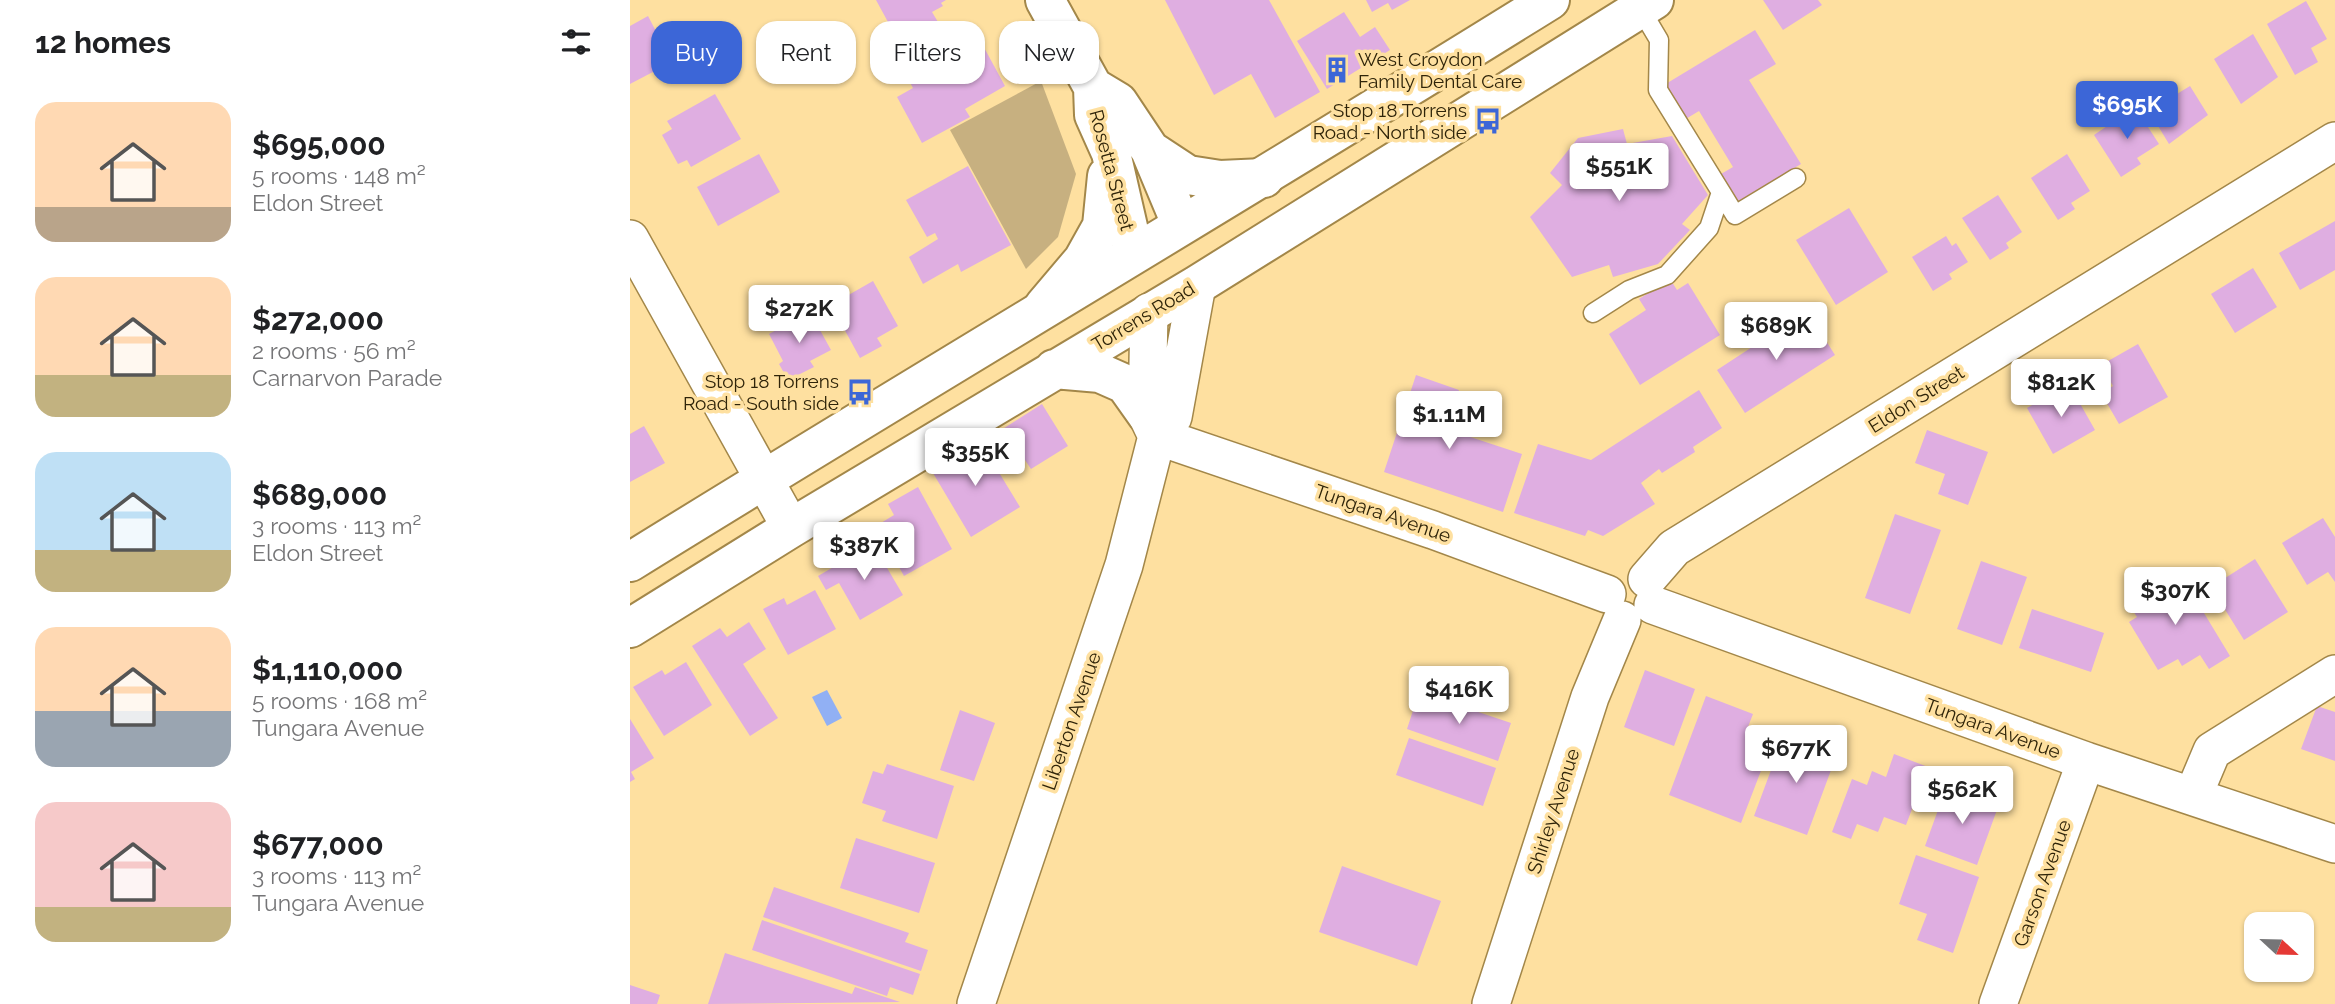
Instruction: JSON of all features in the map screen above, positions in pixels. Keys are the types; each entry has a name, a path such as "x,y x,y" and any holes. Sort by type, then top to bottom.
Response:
{"main road":[{"name":"Rosetta Street","path":"1045,0 1093,87 1094,115 1111,153 1149,312"},
{"path":"630,562 1181,224 1264,178 1550,0"},
{"name":"Torrens Road","path":"630,628 790,528 1197,285 1647,4"},
{"name":"Rosetta Street","path":"1093,87 1118,102 1150,150 1181,224 1197,285"},
{"path":"1150,150 1188,175 1220,180 1264,178"},
{"path":"1039,312 1083,260 1102,226 1111,153"},
{"path":"1054,369 1100,373 1125,384 1152,425"}],"street":[{"name":"Eldon Street","path":"1632,600 1674,548 2335,141"},
{"path":"630,239 765,478 790,528"},
{"name":"Liberton Avenue","path":"1152,425 1173,417 1197,285"},
{"name":"Liberton Avenue","path":"976,1004 1124,565 1152,425 1149,312"},
{"name":"Tungara Avenue","path":"1152,425 1433,530 2086,761 2335,844"},
{"name":"Shirley Avenue","path":"1491,1004 1590,697 1632,600"},
{"path":"2193,796 2212,751 2335,674"},
{"name":"Garson Avenue","path":"1998,1004 2086,761"}],"lane":[{"path":"1647,4 1659,40 1658,90 1735,215 1796,178"},
{"path":"1593,313 1629,290 1667,275 1709,228 1721,192"}],"shaded area":[{"path":"1035,84 1042,84 1076,174 1058,237 1026,269 950,130"}],"water":[{"path":"827,690 842,718 827,726 812,697"}],"building":[{"path":"876,0 946,0 941,3 943,6 932,12 937,21 887,21"},
{"path":"1165,0 1269,0 1320,92 1275,118 1251,74 1214,95"},
{"path":"1366,0 1410,0 1392,10 1388,3 1372,12"},
{"path":"1763,0 1818,0 1822,5 1783,30"},
{"path":"2306,1 2327,39 2311,48 2318,62 2295,75 2267,24"},
{"name":"West Croydon Family Dental Care","path":"1344,12 1360,37 1375,27 1390,50 1327,89 1297,41"},
{"path":"648,16 651,22 651,73 630,84 630,26"},
{"path":"1755,30 1776,64 1749,80 1801,164 1738,202 1721,174 1733,167 1699,111 1684,120 1664,85"},
{"path":"2253,34 2278,77 2241,104 2214,59"},
{"path":"985,49 999,75 999,84 1005,86 965,109 970,117 922,143 897,97 913,88 911,84 985,84"},
{"path":"2190,86 2208,115 2169,144 2149,111"},
{"path":"715,94 741,139 691,167 687,160 678,164 662,135 672,129 667,121"},
{"path":"2135,107 2159,144 2137,158 2141,164 2121,177 2094,135"},
{"path":"1623,129 1627,144 1672,136 1708,195 1682,224 1690,230 1658,264 1613,277 1609,265 1572,277 1530,217 1562,185 1550,173 1578,138"},
{"path":"759,154 780,192 718,226 697,187"},
{"path":"2067,154 2090,191 2071,203 2075,209 2058,220 2031,178"},
{"path":"968,166 1011,245 961,272 958,264 923,284 909,257 938,239 935,233 927,237 906,200"},
{"path":"1998,195 2022,232 2006,243 2009,248 1990,260 1962,218"},
{"path":"1849,208 1888,272 1836,305 1796,240"},
{"path":"2335,221 2335,270 2300,290 2279,253"},
{"path":"1946,236 1952,246 1956,243 1968,262 1949,274 1952,279 1933,291 1912,257"},
{"path":"2253,268 2277,307 2235,333 2211,294"},
{"path":"1670,279 1677,290 1688,283 1720,335 1640,385 1609,334 1646,310 1639,299"},
{"path":"873,281 898,326 877,338 882,346 860,358 831,305"},
{"path":"1807,311 1835,355 1745,413 1717,370"},
{"path":"810,312 831,350 810,361 814,367 788,380 779,364 783,361 769,334"},
{"path":"2138,344 2168,397 2119,424 2101,393 2113,386 2101,365"},
{"path":"1416,375 1459,390 1446,429 1522,454 1503,512 1384,472"},
{"path":"2069,384 2095,430 2053,454 2027,408"},
{"path":"1699,390 1722,428 1693,447 1695,452 1662,473 1659,469 1641,483 1655,504 1603,536 1588,530 1585,536 1514,513 1538,444 1591,460"},
{"path":"1042,404 1068,446 1031,469 1023,457 1008,466 990,437"},
{"path":"644,426 665,463 630,482 630,434"},
{"path":"1927,430 1988,452 1968,505 1938,494 1945,474 1915,463"},
{"path":"978,438 1020,507 971,537 930,468"},
{"path":"918,487 952,549 904,576 876,526 894,515 888,504"},
{"path":"1895,514 1941,530 1910,614 1865,598"},
{"path":"2323,518 2335,537 2335,582 2328,572 2307,585 2282,543"},
{"path":"873,544 903,595 860,620 839,583 826,590 818,576"},
{"path":"2255,559 2288,612 2244,640 2211,587"},
{"path":"1981,561 2027,577 2002,645 1957,629"},
{"path":"2181,575 2230,656 2209,669 2200,655 2182,666 2178,659 2158,670 2129,622 2137,617 2126,600 2143,590 2147,596"},
{"path":"815,590 836,629 788,655 763,609 784,598 787,605"},
{"path":"2032,609 2104,633 2091,672 2019,648"},
{"path":"749,622 766,649 743,664 778,718 750,736 692,646 720,628 727,637"},
{"path":"686,662 712,705 664,736 633,687 662,670 665,675"},
{"path":"1645,670 1695,689 1674,746 1624,727"},
{"path":"1419,692 1511,723 1498,761 1407,729"},
{"path":"1706,696 1753,714 1746,732 1772,742 1741,823 1669,795"},
{"path":"2317,706 2335,712 2335,761 2301,749"},
{"path":"960,710 995,723 974,781 940,770"},
{"path":"630,719 654,758 631,772 635,779 630,782"},
{"path":"1784,735 1837,754 1807,835 1754,816"},
{"path":"1409,738 1496,768 1483,806 1396,775"},
{"path":"1894,754 1928,767 1906,825 1884,817 1878,832 1857,824 1851,839 1832,832 1852,779 1867,785 1872,771 1886,777"},
{"path":"887,764 954,786 937,839 882,821 886,811 862,803 873,771 883,774"},
{"path":"1946,788 1998,807 1977,865 1925,846"},
{"path":"856,838 935,863 919,913 840,888"},
{"path":"1916,855 1979,877 1953,953 1917,940 1927,914 1899,904"},
{"path":"1342,866 1441,901 1417,966 1319,932"},
{"path":"774,887 909,933 905,942 928,950 921,971 763,917"},
{"path":"762,920 920,974 913,995 890,987 887,996 752,950"},
{"path":"725,953 852,994 855,987 900,1002 708,1004"},
{"path":"630,985 660,995 657,1004 630,1004"}],"place":[{"name":"West Croydon Family Dental Care","path":"1337,70"},
{"name":"Stop 18 Torrens Road - North side","path":"1488,121"},
{"name":"Stop 18 Torrens Road - South side","path":"860,392"}]}
